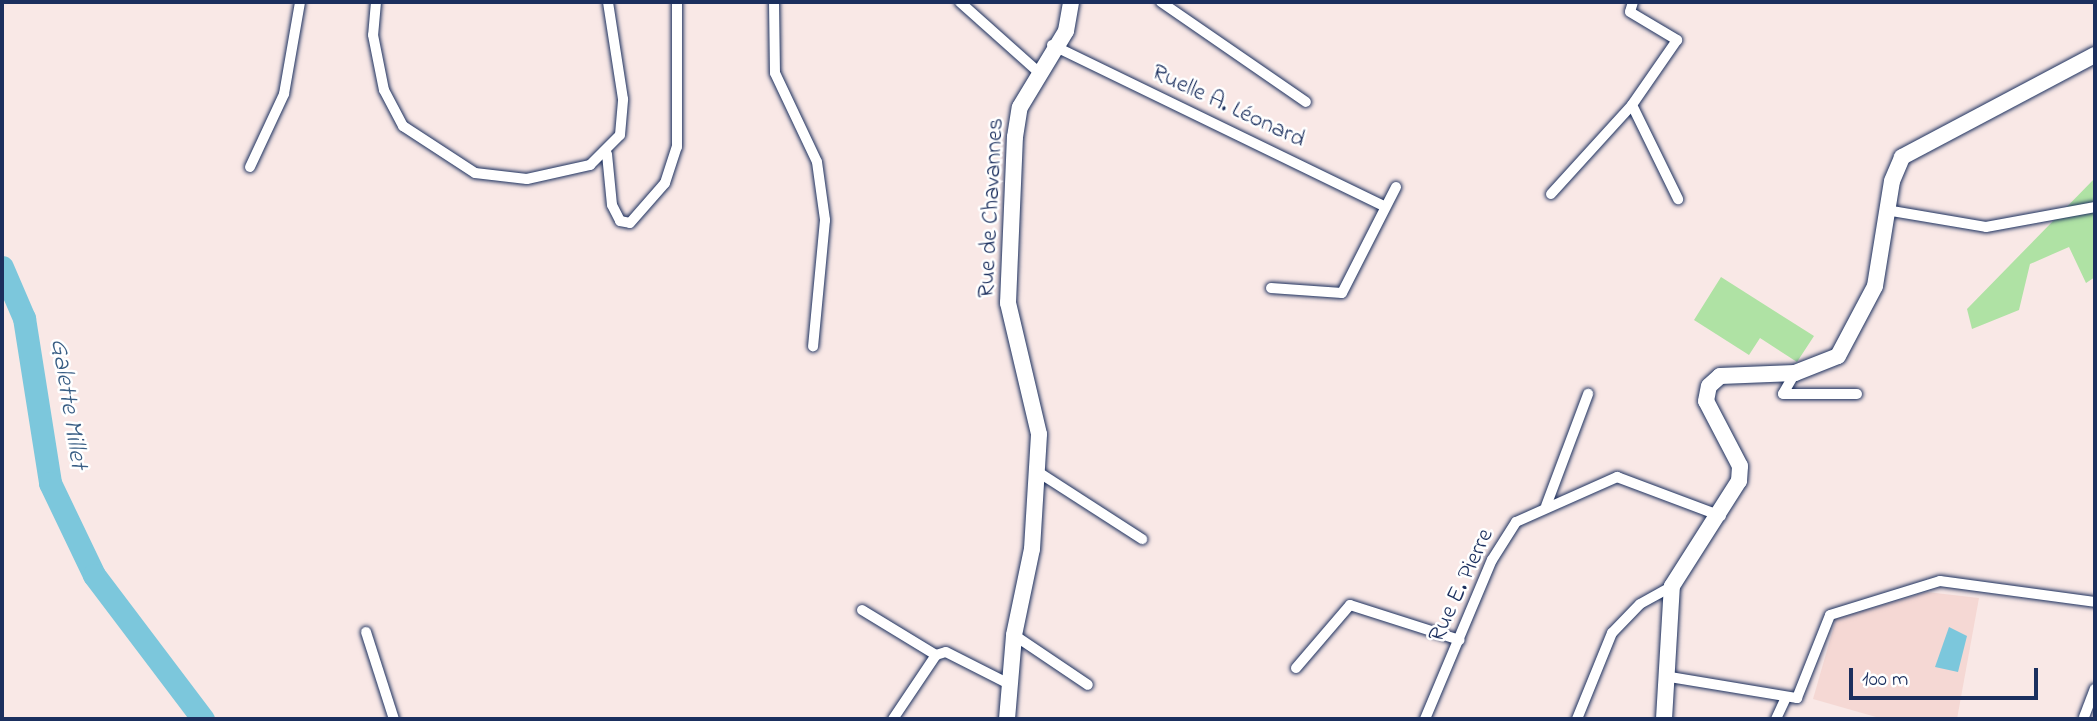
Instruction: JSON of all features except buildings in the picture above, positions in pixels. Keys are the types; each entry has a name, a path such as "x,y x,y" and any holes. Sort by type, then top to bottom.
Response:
{"street":[{"path":"250,167 284,94 300,2"},
{"path":"376,2 373,34 384,90 403,126 438,153 475,173 527,179 590,165 607,154 620,135 623,99 608,2"},
{"path":"607,154 612,205 620,221 631,223 665,183 677,147 677,2"},
{"path":"774,2 775,73 817,162 825,220 813,346"},
{"path":"960,2 1036,70"},
{"name":"Rue de Chavannes","path":"1007,719 1007,683 1032,549 1038,472 1034,396 1008,303 1015,137 1036,70 1052,45 1066,31 1071,2"},
{"path":"1161,2 1306,102"},
{"path":"1551,194 1632,105 1679,47 1630,12 1633,2"},
{"name":"Ruelle A. Léonard","path":"1052,45 1385,207"},
{"path":"1577,719 1612,634 1640,604 1672,586 1736,494 1740,466 1710,414 1709,386 1720,376 1795,373 1819,368 1847,347 1875,286 1886,210 1896,169 1912,149 2095,55"},
{"path":"1632,105 1678,199"},
{"path":"1271,288 1342,293 1396,187"},
{"path":"1886,210 1986,228 2095,207"},
{"path":"1795,373 1783,394 1857,394"},
{"path":"1546,506 1588,394"},
{"path":"1038,472 1142,539"},
{"name":"Rue E. Pierre","path":"1425,719 1492,560 1516,522 1546,506 1617,477 1721,516"},
{"path":"1670,677 1785,700 1801,693 1830,615 1940,581 2095,602"},
{"path":"1664,719 1670,677 1672,586"},
{"path":"1296,668 1350,605 1460,640"},
{"path":"862,610 936,655"},
{"path":"366,632 394,719"},
{"path":"1014,635 1088,685"},
{"path":"893,719 936,655 946,652 1007,683"},
{"path":"2084,718 2095,689"},
{"path":"1776,719 1785,700"}],"shaded area":[{"path":"1927,592 1979,598 1957,719 1883,719 1813,699 1836,619"}],"green space":[{"path":"2095,178 2095,277 2086,283 2069,247 2030,264 2019,310 1972,329 1967,309"},
{"path":"1721,277 1814,336 1797,362 1760,338 1749,355 1694,320"}],"water":[{"path":"1949,627 1967,636 1958,672 1935,667"}],"waterway":[{"name":"Galette Millet","path":"2,267 24,318 50,483 94,575 203,719"}]}
